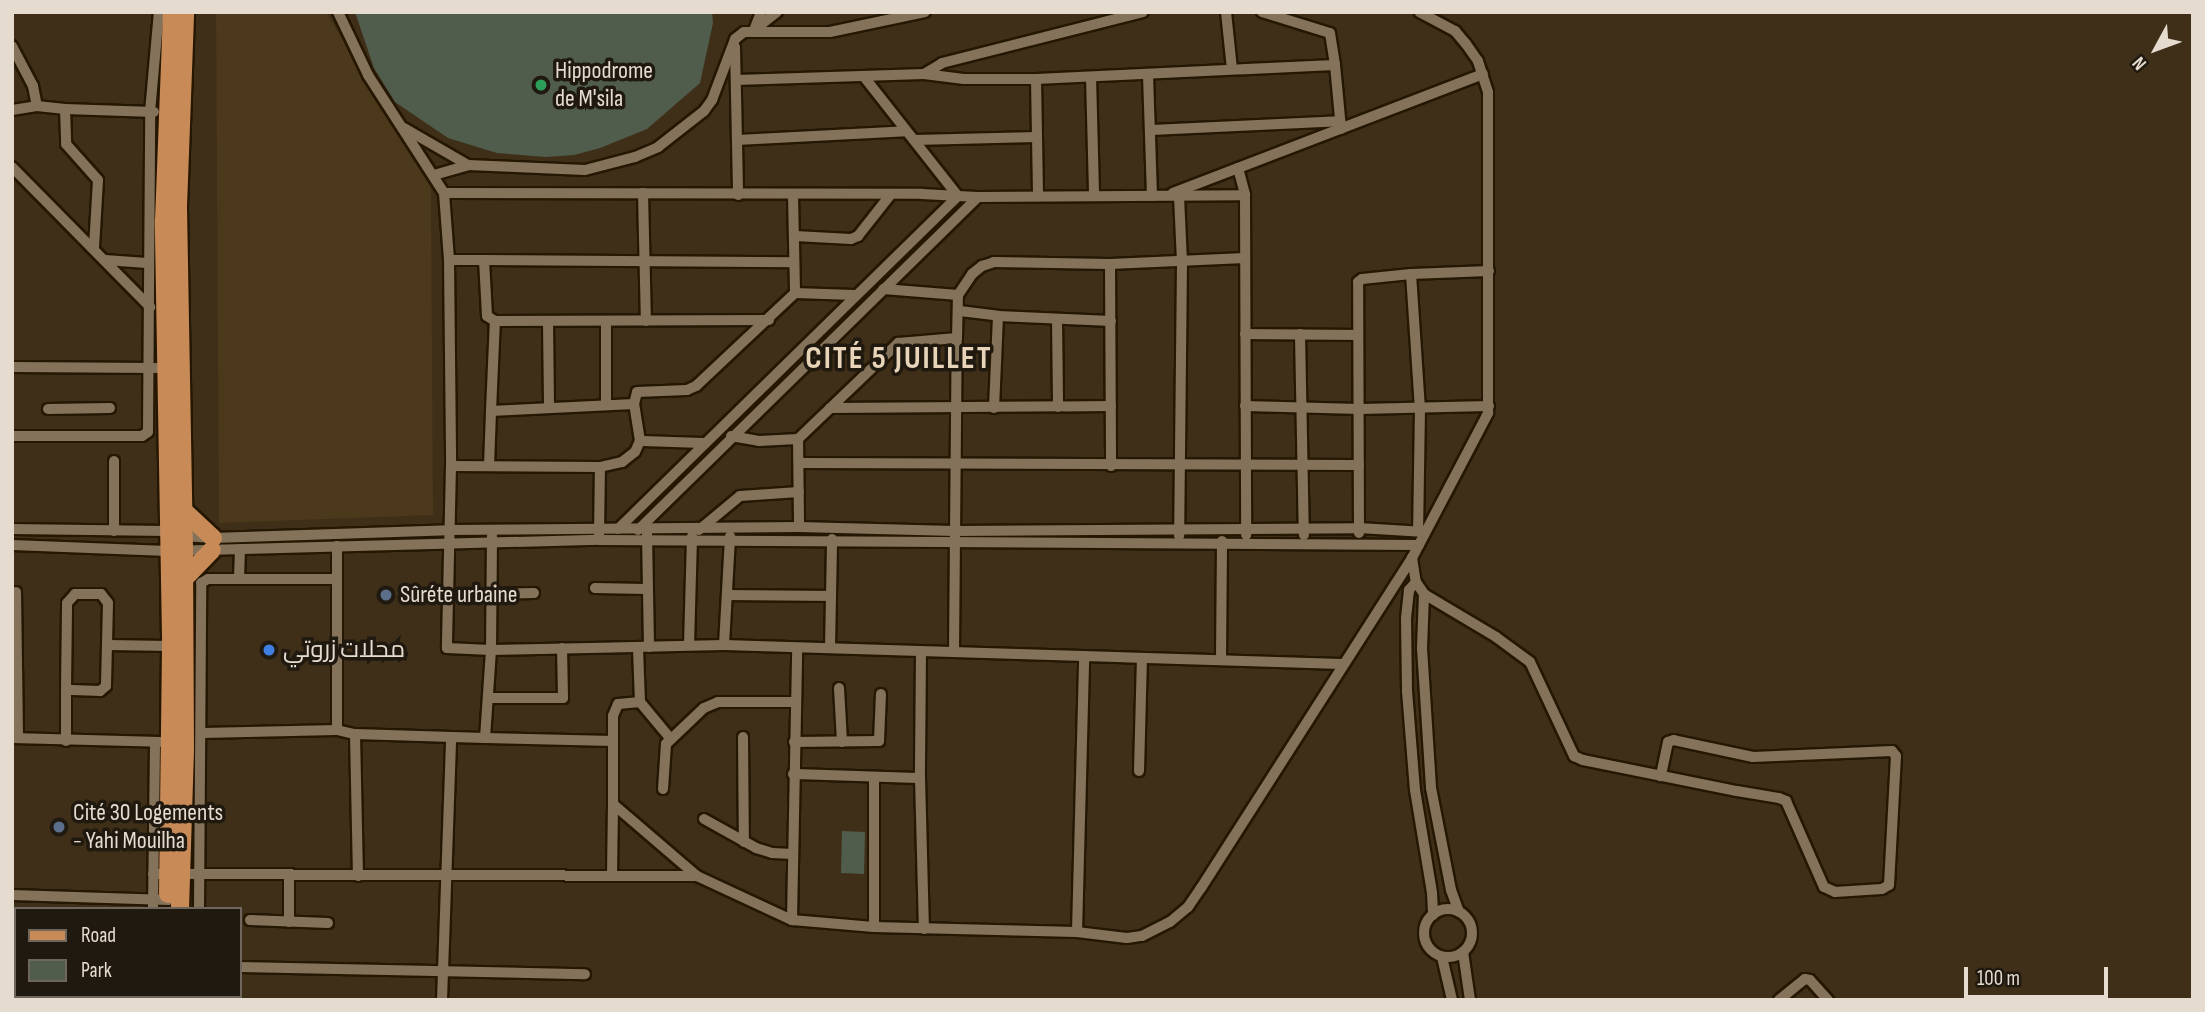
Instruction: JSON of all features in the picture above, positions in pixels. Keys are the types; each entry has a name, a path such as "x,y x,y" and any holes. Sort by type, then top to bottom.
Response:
{"main road":[{"path":"167,874 162,742 181,639 176,543 158,368 165,321 158,112 172,12"},
{"path":"165,905 184,579 176,543 183,510 178,207 185,12"},
{"path":"183,510 213,544 184,579"}],"street":[{"path":"12,436 145,436 149,430 158,368 149,306 147,262 158,112 159,12"},
{"path":"338,12 368,75 444,193 449,260 451,466 444,644 451,650 724,645 954,651 1142,660 1221,658 1342,664"},
{"path":"754,30 761,12"},
{"path":"754,30 777,12"},
{"path":"434,175 468,165 585,170 612,165 658,147 681,131 712,100 734,39 744,32 830,32 925,12"},
{"path":"924,74 942,63 1143,12"},
{"path":"1226,12 1232,69"},
{"path":"1262,12 1330,33 1340,125"},
{"path":"1420,12 1455,31 1478,61 1488,92 1489,271 1489,406 1486,419 1422,531"},
{"path":"734,39 738,195"},
{"path":"12,46 33,86 37,106"},
{"path":"736,80 865,78 924,74 964,79 1036,79 1335,65"},
{"path":"1167,195 1340,125 1483,74"},
{"path":"1148,75 1152,196"},
{"path":"1091,77 1094,195"},
{"path":"865,78 958,196"},
{"path":"1036,79 1038,194"},
{"path":"12,110 37,106 158,112"},
{"path":"65,109 66,144 98,180 94,248"},
{"path":"1151,130 1340,125"},
{"path":"402,127 468,165"},
{"path":"737,140 906,131"},
{"path":"914,141 1037,137"},
{"path":"12,167 165,321"},
{"path":"1238,167 1245,195 1247,541"},
{"path":"444,193 891,194 978,197 1038,194 1245,195"},
{"path":"643,193 646,321"},
{"path":"795,236 850,239 858,236 891,194"},
{"path":"451,466 600,467 622,462 635,452 640,441 634,397 641,390 687,390 696,386 795,293 793,195"},
{"path":"618,529 958,196"},
{"path":"1179,196 1182,262 1179,536"},
{"path":"670,738 640,702 646,589 644,534 728,439 978,197"},
{"path":"954,651 957,338 960,311 958,295 972,274 995,262 1110,264 1245,258"},
{"path":"105,260 147,262"},
{"path":"449,260 794,261"},
{"path":"484,260 487,316 495,321 606,323 769,320"},
{"path":"1110,264 1111,466"},
{"path":"1359,543 1359,281 1411,274 1489,271"},
{"path":"613,804 697,876 792,920 874,928 1077,932 1127,938 1142,936 1170,922 1188,907 1419,545 1422,531 1420,408 1411,274"},
{"path":"865,285 880,293 958,295"},
{"path":"795,293 854,295"},
{"path":"960,311 998,316 1111,321"},
{"path":"994,408 998,316"},
{"path":"1057,318 1058,407"},
{"path":"489,466 495,321"},
{"path":"548,322 550,407"},
{"path":"606,323 606,404"},
{"path":"1245,334 1357,335"},
{"path":"1300,334 1304,542"},
{"path":"716,434 728,439 759,441 798,439 898,343 957,338"},
{"path":"12,367 158,368"},
{"path":"491,411 634,404"},
{"path":"830,408 1111,406"},
{"path":"1245,407 1360,409 1489,406"},
{"path":"48,409 110,408"},
{"path":"798,439 799,527"},
{"path":"640,441 705,443"},
{"path":"114,461 114,531"},
{"path":"799,463 1359,465"},
{"path":"598,534 600,467"},
{"path":"690,645 694,534 740,496 799,492"},
{"path":"213,544 240,550 449,543 492,536 694,534 799,527 956,537"},
{"path":"830,648 832,528"},
{"path":"694,534 730,542 832,543 956,537 1179,536 1246,529 1359,528 1422,531"},
{"path":"12,529 114,531 176,543"},
{"path":"598,534 618,529 644,534"},
{"path":"12,545 213,544 449,530 492,536"},
{"path":"724,645 729,595 730,530"},
{"path":"485,738 491,650 492,536"},
{"path":"1179,536 1222,541 1419,545"},
{"path":"1221,658 1222,541"},
{"path":"337,546 337,730"},
{"path":"239,578 240,550"},
{"path":"1412,558 1416,582 1424,594 1496,637 1530,662 1574,756 1583,760 1661,776 1786,801 1824,887 1835,892 1882,889 1889,885 1895,756 1892,751 1753,757 1674,740 1668,742 1661,776"},
{"path":"199,907 202,733 181,639 201,583 208,579 239,578 337,579"},
{"path":"1416,582 1409,590 1406,618 1407,691 1415,790 1432,893 1433,915"},
{"path":"595,588 646,589"},
{"path":"16,593 15,738 162,742"},
{"path":"492,594 534,593"},
{"path":"66,690 104,690 108,645 107,599 101,594 71,596 67,603 66,690 66,741"},
{"path":"1424,594 1422,648 1431,788 1451,890 1472,931 1470,943 1463,952 1453,957 1442,957 1428,946 1424,936 1426,924 1433,915 1448,909 1460,912"},
{"path":"729,595 831,596"},
{"path":"108,645 181,639"},
{"path":"488,698 563,698 562,648"},
{"path":"792,920 797,649"},
{"path":"921,651 920,778 924,929"},
{"path":"1077,932 1084,656"},
{"path":"1139,771 1142,660"},
{"path":"839,688 842,741"},
{"path":"794,742 875,742 881,738 881,694"},
{"path":"611,876 615,707 622,702 640,702"},
{"path":"663,789 663,752 670,738 704,708 718,702 795,702"},
{"path":"202,733 337,730 355,734 451,738 613,741"},
{"path":"355,734 358,876"},
{"path":"743,737 744,842"},
{"path":"442,1000 451,738"},
{"path":"793,774 920,778"},
{"path":"874,777 874,928"},
{"path":"704,819 744,842 772,853 793,854"},
{"path":"167,874 697,876"},
{"path":"289,876 289,922"},
{"path":"12,895 165,905"},
{"path":"250,920 328,923"},
{"path":"1463,952 1470,1000"},
{"path":"1442,957 1452,1000"},
{"path":"242,967 584,974"},
{"path":"1779,1000 1805,979 1828,1000"}],"shaded area":[{"path":"216,12 326,12 431,187 433,515 219,523"}],"green space":[{"name":"Hippodrome de M'sila","path":"355,12 712,12 713,23 700,83 647,129 600,148 574,155 546,157 497,153 448,138 395,102 374,68"},
{"path":"842,831 865,832 864,874 841,873"}],"place":[{"name":"Hippodrome de M'sila","path":"541,85"},
{"name":"Sûréte urbaine","path":"386,595"},
{"name":"محلات زروتي","path":"269,650"},
{"name":"Cité 30 Logements - Yahi Mouilha","path":"59,827"}],"district":[{"name":"CITÉ 5 JUILLET","path":"899,359"}]}
